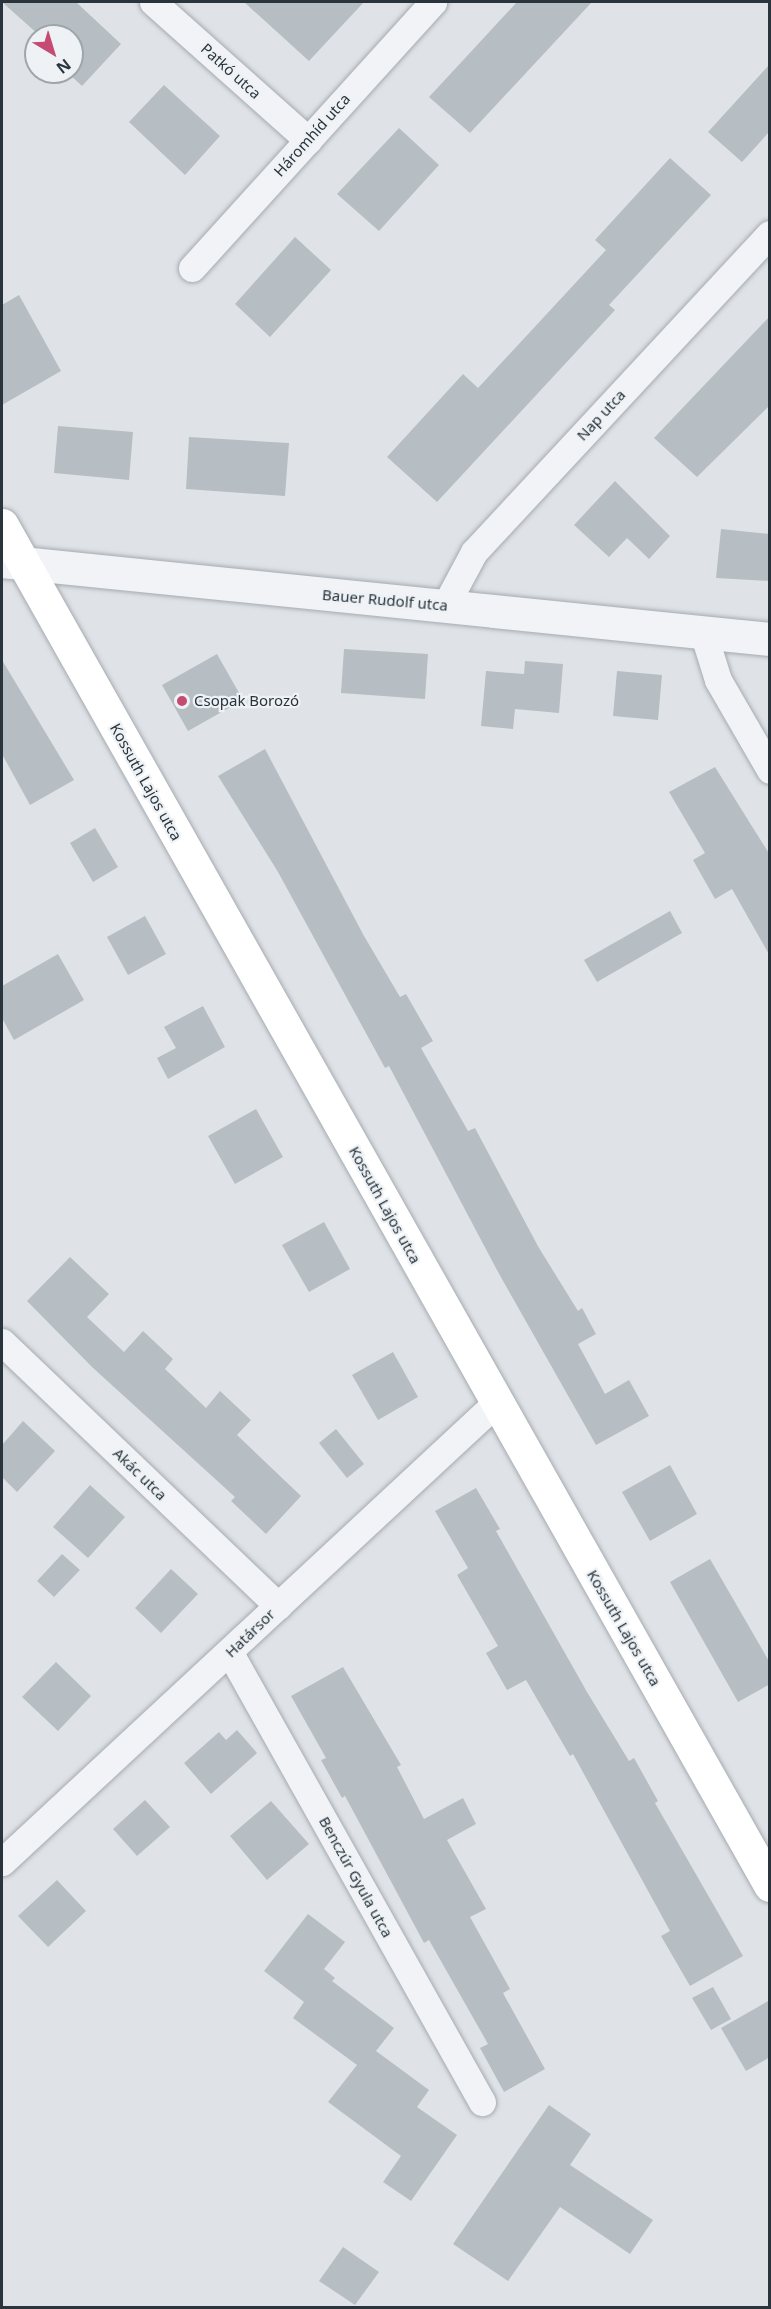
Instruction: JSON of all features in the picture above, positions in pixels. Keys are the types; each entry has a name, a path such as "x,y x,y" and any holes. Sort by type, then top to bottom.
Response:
{"main road":[{"name":"Kossuth Lajos utca","path":"2,525 13,563 770,1885"}],"street":[{"name":"Patkó utca","path":"153,2 308,140"},
{"name":"Háromhíd utca","path":"192,268 433,2"},
{"name":"Nap utca","path":"445,606 474,552 770,234"},
{"name":"Bauer Rudolf utca","path":"13,563 770,639"},
{"path":"703,632 718,680 770,770"},
{"name":"Akác utca","path":"2,1342 278,1606"},
{"name":"Határsor","path":"2,1862 230,1653 496,1403"},
{"name":"Benczúr Gyula utca","path":"230,1653 482,2102"}],"building":[{"path":"2,2 76,2 121,44 84,84 84,24 27,24"},
{"path":"244,2 364,2 309,61"},
{"path":"517,2 592,2 470,133 429,97"},
{"path":"770,64 770,131 742,162 708,132"},
{"path":"164,85 220,136 185,175 129,122"},
{"path":"399,128 439,165 379,231 337,194"},
{"path":"670,158 711,195 609,305 615,310 437,502 387,457 463,374 478,388 606,250 595,240"},
{"path":"295,237 331,270 270,337 235,304"},
{"path":"19,295 61,371 2,405 2,305"},
{"path":"770,316 770,405 697,477 654,438"},
{"path":"58,426 133,432 129,480 54,473"},
{"path":"189,437 289,443 285,496 186,489"},
{"path":"615,481 670,536 649,559 627,538 609,557 574,525"},
{"path":"721,529 770,534 770,581 716,578"},
{"path":"344,649 428,654 425,699 341,693"},
{"path":"217,654 243,700 188,731 162,685"},
{"path":"2,660 74,780 30,805 2,754"},
{"path":"525,661 563,664 559,713 515,709 513,729 481,726 486,671 524,674"},
{"path":"617,671 662,675 658,720 613,716"},
{"path":"265,749 364,936 400,997 406,994 433,1041 421,1048 468,1131 475,1128 539,1248 578,1311 582,1308 596,1334 578,1344 605,1394 629,1380 649,1416 596,1445 498,1272 389,1066 385,1068 278,872 218,776"},
{"path":"715,767 770,855 770,956 732,889 715,899 693,860 705,853 669,792"},
{"path":"95,828 118,867 93,882 70,843"},
{"path":"670,911 682,933 597,982 584,960"},
{"path":"145,916 166,954 128,975 107,937"},
{"path":"58,954 84,1000 14,1040 2,1018 2,986"},
{"path":"203,1006 225,1047 168,1079 157,1058 176,1048 164,1027"},
{"path":"256,1109 283,1157 235,1184 208,1136"},
{"path":"324,1222 350,1269 309,1292 282,1245"},
{"path":"70,1257 109,1294 87,1317 124,1352 143,1331 173,1359 165,1369 206,1408 220,1391 251,1420 237,1435 301,1496 266,1534 231,1501 235,1497 92,1367 27,1301"},
{"path":"393,1352 418,1397 378,1420 352,1375"},
{"path":"23,1421 55,1451 17,1492 2,1477 2,1445"},
{"path":"336,1429 364,1464 347,1478 319,1443"},
{"path":"670,1465 697,1514 650,1541 622,1492"},
{"path":"90,1485 125,1517 88,1558 53,1527"},
{"path":"476,1488 500,1529 496,1531 587,1692 629,1761 634,1758 658,1801 655,1803 743,1956 690,1986 661,1936 670,1931 573,1754 570,1756 526,1680 507,1690 486,1653 498,1646 457,1575 468,1568 435,1511"},
{"path":"62,1554 80,1570 54,1597 37,1581"},
{"path":"710,1559 770,1663 770,1684 738,1702 670,1582"},
{"path":"171,1569 198,1594 161,1633 135,1608"},
{"path":"56,1662 91,1696 58,1731 22,1697"},
{"path":"343,1667 401,1765 397,1767 424,1819 463,1798 476,1824 447,1840 486,1909 470,1917 510,1989 503,1993 545,2069 504,2092 480,2048 488,2044 429,1940 424,1943 345,1796 342,1798 321,1760 326,1758 291,1696"},
{"path":"237,1730 257,1753 211,1794 184,1763 219,1732 226,1740"},
{"path":"145,1800 170,1827 137,1856 113,1829"},
{"path":"271,1801 309,1844 267,1880 230,1836"},
{"path":"57,1880 86,1911 48,1947 18,1916"},
{"path":"308,1914 345,1942 324,1969 335,1978 332,1981 394,2028 376,2051 429,2090 417,2107 457,2135 411,2201 383,2182 401,2156 328,2102 357,2065 293,2018 304,2002 264,1971"},
{"path":"713,1987 731,2019 711,2030 692,1998"},
{"path":"770,2000 770,2057 746,2071 721,2028"},
{"path":"549,2105 591,2134 570,2165 653,2220 630,2254 560,2207 508,2281 453,2244"},
{"path":"343,2247 379,2272 355,2305 319,2281"}],"place":[{"name":"Csopak Borozó","path":"182,701"}]}
